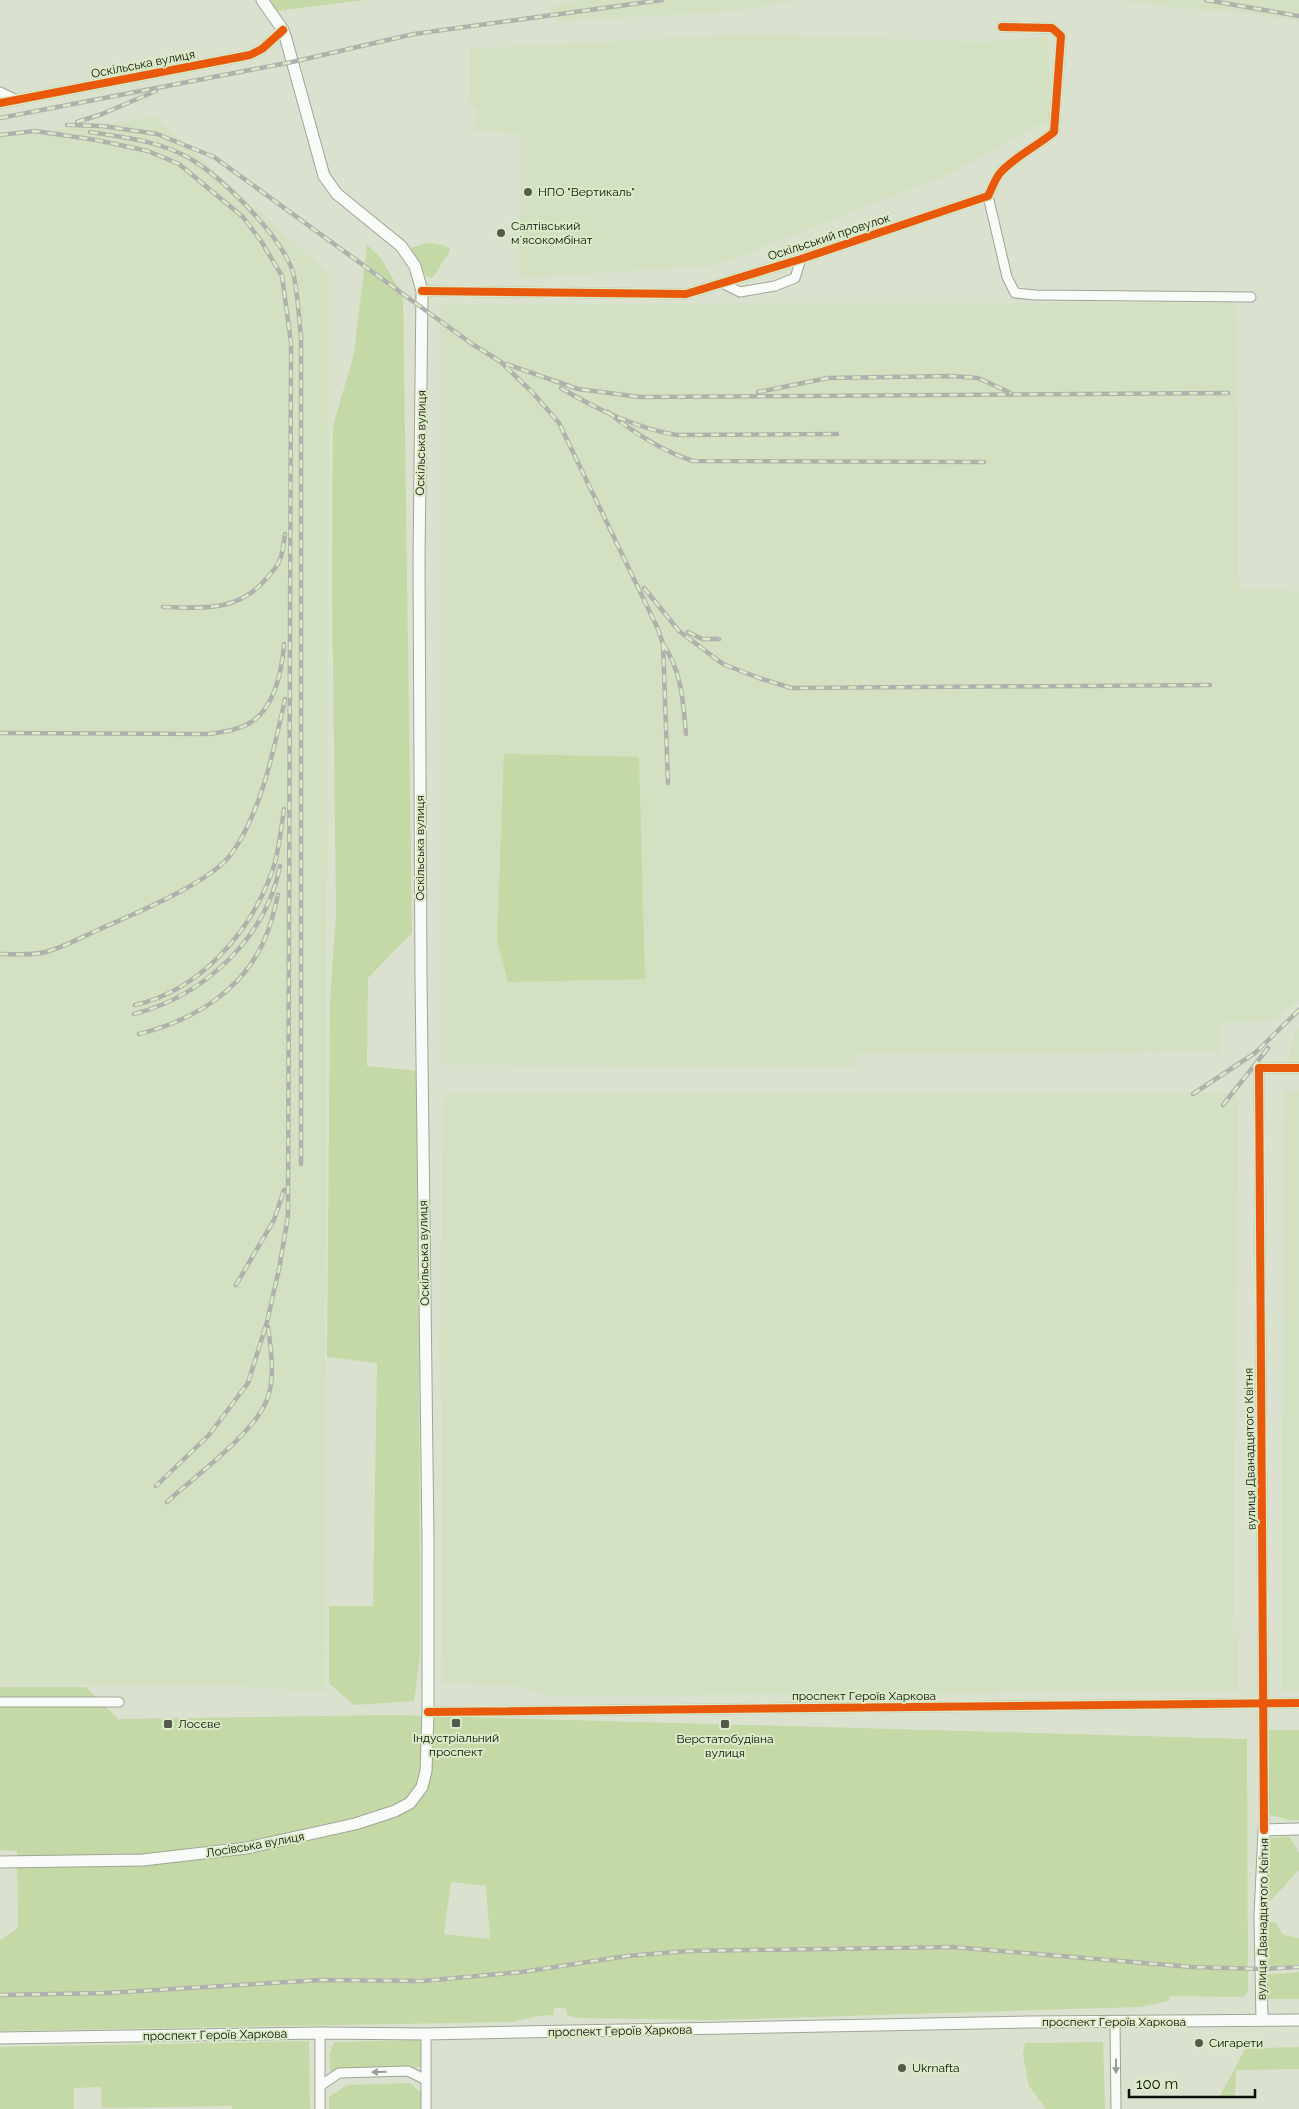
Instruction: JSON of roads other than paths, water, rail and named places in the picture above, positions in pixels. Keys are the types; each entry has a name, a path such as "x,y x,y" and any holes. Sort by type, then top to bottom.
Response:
{"main road":[{"name":"Оскільська вулиця","path":"262,0 283,30 324,176 337,194 401,246 415,266 422,291 419,561 428,1712"},
{"name":"Лосівська вулиця","path":"0,1862 143,1860 228,1851 306,1836 355,1824 395,1811 410,1804 422,1787 426,1771 428,1712"},
{"path":"1264,1830 1299,1829"},
{"name":"вулиця Дванадцятого Квітня","path":"1262,2020 1260,1916 1264,1830"},
{"name":"проспект Героїв Харкова","path":"0,2038 320,2033 426,2034 1030,2022 1299,2020"}],"street":[{"path":"1002,27 1052,28 1061,36 1054,132 999,173 988,196 1007,277 1015,293 1036,295 1252,297"},
{"name":"Оскільська вулиця","path":"0,104 250,55 262,49 283,30"},
{"path":"0,92 17,100"},
{"name":"Оскільський провулок","path":"422,291 686,294 724,284 988,196"},
{"path":"724,284 740,292 775,286 795,278 801,259"},
{"name":"вулиця Дванадцятого Квітня","path":"1264,1830 1259,1068 1299,1068"},
{"path":"0,1702 119,1702"},
{"name":"проспект Героїв Харкова","path":"428,1712 1299,1703"},
{"path":"1115,2022 1116,2109"},
{"path":"320,2033 320,2109"},
{"path":"426,2034 426,2109"},
{"path":"320,2086 339,2073 408,2071 426,2080"}],"railway":[{"path":"0,118 292,62 414,34 662,0"},
{"path":"1206,0 1299,16"},
{"path":"77,122 102,114 156,91"},
{"path":"67,125 102,126 157,134 214,157 472,344 501,362 533,393 559,423 658,629 663,644 668,783"},
{"path":"0,135 35,131 96,140 148,151 179,164 243,217 261,241 282,276 291,343 288,1216 267,1322 248,1383 209,1435 156,1486"},
{"path":"90,132 166,147 189,158 202,167 217,178 262,223 285,255 294,275 301,337 301,1164"},
{"path":"506,364 578,389 640,397 1228,393"},
{"path":"758,392 828,378 951,376 978,378 1011,393"},
{"path":"561,388 617,417 647,428 677,435 837,434"},
{"path":"608,412 648,440 669,452 693,461 984,462"},
{"path":"163,607 192,608 219,606 232,603 244,597 255,590 277,566 281,557 285,534"},
{"path":"644,588 679,631 723,664 791,688 1210,685"},
{"path":"688,632 702,639 719,639"},
{"path":"0,733 209,734 237,729 256,719 270,701 281,667 284,644"},
{"path":"663,644 678,676 686,734"},
{"path":"0,954 37,954 62,947 170,897 222,864 232,853 242,836 259,799 266,779 285,699"},
{"path":"135,1005 159,997 181,986 202,972 221,955 237,936 251,915 273,869 284,809"},
{"path":"134,1014 160,1005 184,993 207,978 228,960 246,940 261,917 273,892 280,866"},
{"path":"139,1034 160,1028 199,1011 233,985 247,970 259,952 269,927 278,895"},
{"path":"1193,1094 1255,1053 1299,1010"},
{"path":"1223,1105 1268,1048"},
{"path":"236,1285 274,1220 284,1190"},
{"path":"167,1502 235,1442 259,1415 269,1393 272,1375 268,1327"},
{"path":"0,1995 106,1993 321,1980 422,1981 522,1972 627,1956 688,1951 953,1947 1192,1967 1262,1969 1299,1967"}],"place":[{"name":"НПО \"Вертикаль\"","path":"528,192"},
{"name":"Салтівський мʼясокомбінат","path":"501,233"},
{"name":"Індустріальний проспект","path":"456,1723"},
{"name":"Лосєве","path":"168,1724"},
{"name":"Верстатобудівна вулиця","path":"725,1724"},
{"name":"Сигарети","path":"1199,2043"},
{"name":"Ukrnafta","path":"902,2068"}]}
